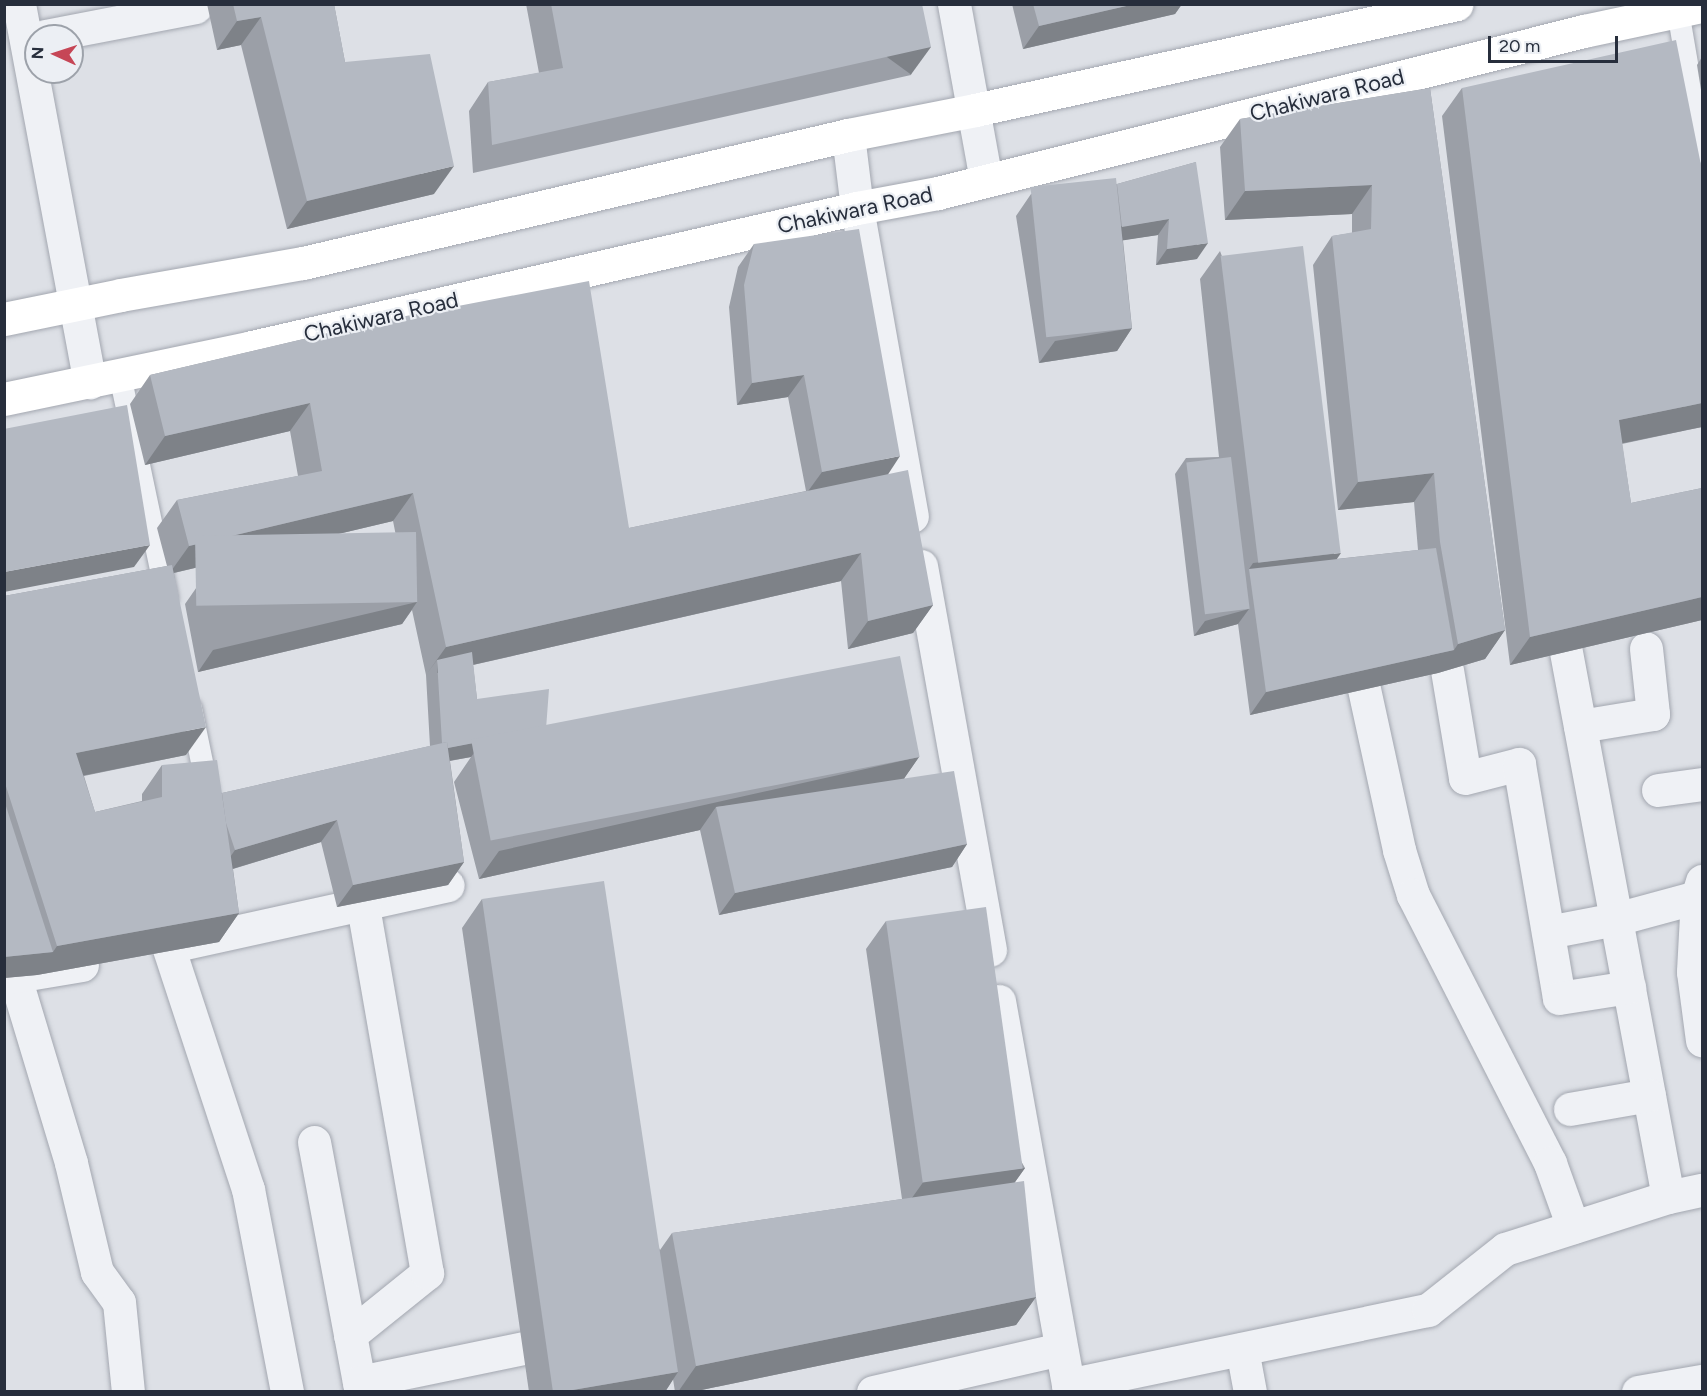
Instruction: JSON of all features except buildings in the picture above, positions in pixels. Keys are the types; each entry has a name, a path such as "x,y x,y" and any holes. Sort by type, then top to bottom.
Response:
{"main road":[{"path":"4,319 74,307 121,295 303,263 848,135 975,110 1456,4"},
{"name":"Chakiwara Road","path":"4,399 252,347 857,208 938,193 1584,31 1690,9"}],"street":[{"path":"20,4 29,24"},
{"path":"954,4 986,180"},
{"path":"83,24 120,13 195,7"},
{"path":"42,84 74,307 105,378"},
{"path":"848,135 857,208 1068,1388 1428,1310 1505,1249 1668,1197 1702,1190"},
{"path":"1580,726 1653,714 1646,648"},
{"path":"1566,652 1668,1197"},
{"path":"1447,670 1465,778 1519,764 1559,998 1629,987"},
{"path":"1364,689 1399,850 1413,895 1550,1163 1573,1227"},
{"path":"1658,790 1702,784"},
{"path":"128,1392 119,1302 97,1272 71,1163 10,978 124,956 448,885"},
{"path":"1548,932 1616,919 1701,887 1693,972 1702,1040"},
{"path":"350,1335 427,1273 363,905"},
{"path":"168,946 248,1189 287,1392"},
{"path":"1570,1109 1649,1095"},
{"path":"314,1142 360,1387 523,1348"},
{"path":"873,1392 984,1379 1061,1349"},
{"path":"1242,1349 1250,1392"},
{"path":"1638,1392 1702,1382"}],"lane":[{"path":"1690,9 1702,152"},
{"path":"105,378 171,617"},
{"path":"186,686 213,813"}]}
